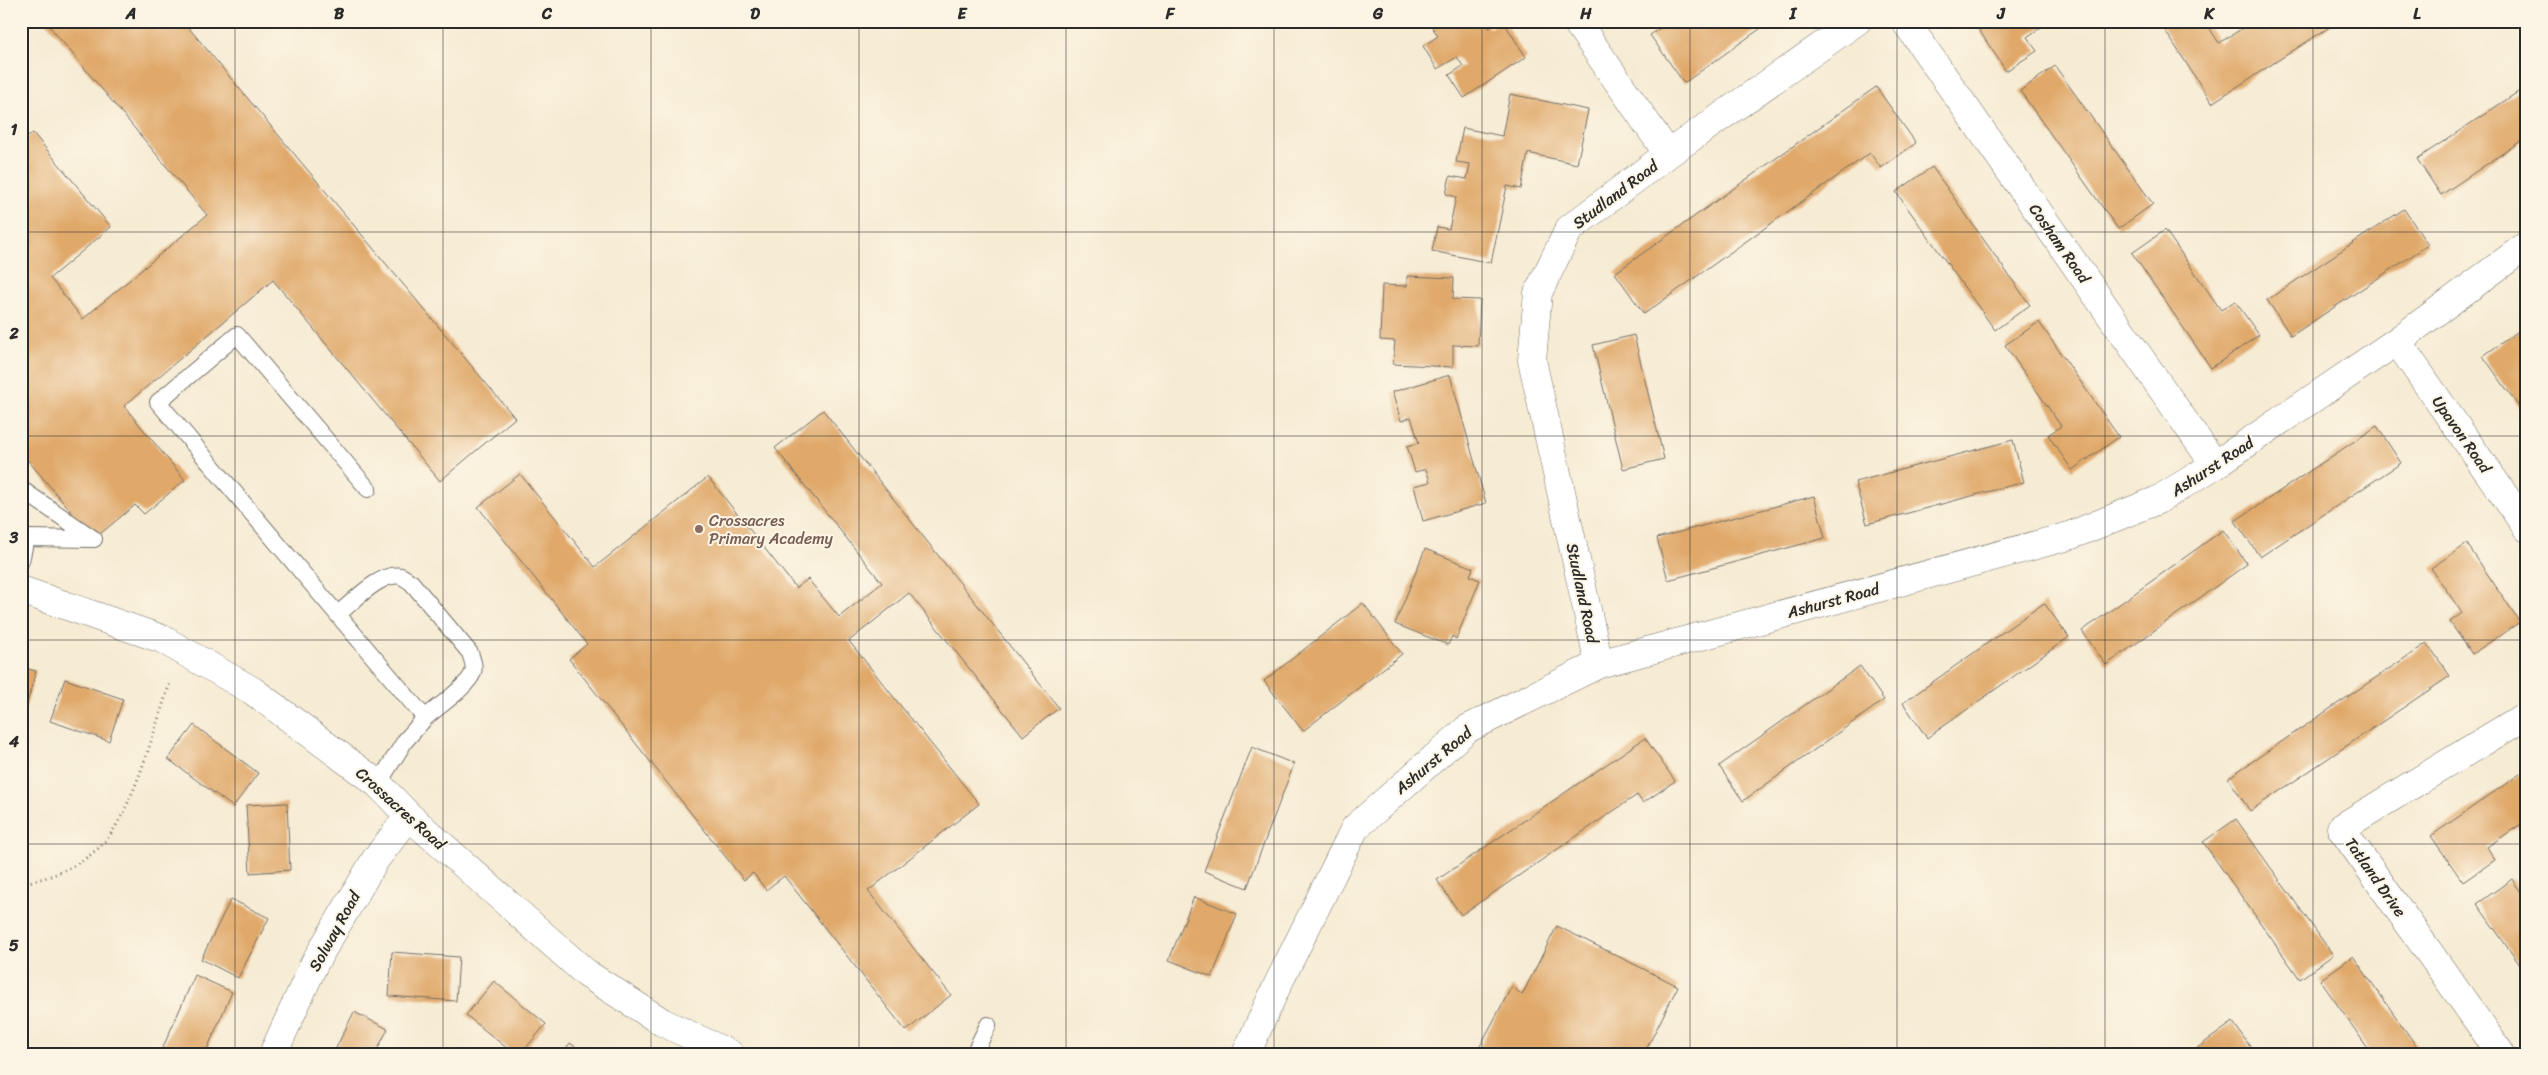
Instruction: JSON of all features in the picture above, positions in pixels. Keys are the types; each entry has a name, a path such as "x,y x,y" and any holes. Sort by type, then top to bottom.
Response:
{"street":[{"path":"1576,21 1668,154"},
{"name":"Studland Road","path":"1599,664 1532,360 1538,293 1569,229 1668,154 1857,21"},
{"name":"Cosham Road","path":"1905,21 2216,465"},
{"name":"Ashurst Road","path":"1246,1054 1277,986 1355,828 1467,729 1599,664 2069,536 2158,500 2216,465 2397,341 2527,246"},
{"name":"Upavon Road","path":"2397,341 2527,528"},
{"name":"Crossacres Road","path":"21,590 162,639 253,691 378,784 409,816 587,974 662,1022 730,1054"},
{"name":"Tatland Drive","path":"2501,1054 2341,828 2527,715"},
{"name":"Solway Road","path":"273,1054 315,962 375,860 409,816"}],"lane":[{"path":"368,489 237,335 158,402 425,718"},
{"path":"21,489 94,539 26,538 21,561"},
{"path":"338,614 378,581 390,576 401,576 411,582 470,653 474,664 473,673 467,682 425,718 405,741 378,784"},
{"path":"974,1054 988,1025"}],"path":[{"path":"21,883 63,871 89,855 112,833 129,799 182,650"}],"building":[{"path":"45,21 183,21 515,418 440,481 273,280 124,406 185,480 144,514 135,505 94,539 21,452 21,142 33,133 111,227 50,278 83,319 207,215"},
{"path":"1428,21 1484,21 1489,28 1503,21 1526,57 1464,98 1449,75 1463,66 1457,57 1437,69 1423,46 1438,36"},
{"path":"1670,21 1690,21 1691,24 1695,21 1771,21 1684,83 1650,35"},
{"path":"1973,21 2050,21 2027,37 2037,51 2006,71"},
{"path":"2159,21 2205,21 2219,43 2254,21 2339,21 2212,103"},
{"path":"2055,66 2153,204 2118,229 2020,91"},
{"path":"2527,86 2527,137 2441,195 2417,159"},
{"path":"1876,87 1916,143 1881,168 1870,153 1644,314 1615,273"},
{"path":"1510,94 1588,110 1577,164 1528,153 1521,189 1507,186 1491,263 1432,251 1437,227 1449,229 1456,197 1446,194 1450,176 1467,179 1470,164 1456,162 1463,128 1502,136"},
{"path":"1932,167 2030,305 1995,330 1896,192"},
{"path":"2404,209 2428,245 2291,336 2267,300"},
{"path":"2165,230 2221,310 2235,301 2259,335 2211,368 2132,253"},
{"path":"1407,276 1454,278 1453,299 1480,300 1478,346 1453,345 1453,367 1393,364 1395,341 1380,340 1382,285 1407,286"},
{"path":"2039,322 2119,437 2072,470 2048,435 2061,426 2005,345"},
{"path":"2527,325 2527,418 2483,356"},
{"path":"1634,335 1664,459 1623,469 1593,345"},
{"path":"1450,375 1486,503 1423,521 1414,486 1430,482 1426,469 1415,472 1407,446 1419,443 1411,417 1401,421 1392,392"},
{"path":"823,410 1059,708 1023,736 909,593 849,641 979,804 868,891 951,995 906,1031 784,876 766,890 753,873 744,880 569,659 587,644 478,507 520,474 595,567 708,477 796,588 808,579 839,617 882,583 775,448"},
{"path":"2377,426 2401,463 2260,557 2235,521"},
{"path":"2013,440 2024,482 1867,524 1855,482"},
{"path":"1814,496 1825,538 1668,580 1657,538"},
{"path":"2223,530 2247,564 2106,665 2082,631"},
{"path":"2467,544 2520,622 2472,654 2450,622 2462,613 2431,568"},
{"path":"1425,549 1473,568 1470,576 1480,580 1456,639 1452,636 1448,645 1395,624"},
{"path":"1363,603 1402,654 1303,731 1264,681"},
{"path":"2044,603 2069,637 1927,738 1903,703"},
{"path":"2427,643 2450,676 2250,811 2228,778"},
{"path":"1860,666 1884,700 1743,801 1719,766"},
{"path":"21,667 36,671 24,714 21,713"},
{"path":"65,679 123,699 109,741 50,721"},
{"path":"194,725 258,773 233,807 168,759"},
{"path":"1645,738 1675,781 1643,803 1637,795 1461,915 1437,880"},
{"path":"1252,747 1294,764 1247,888 1204,871"},
{"path":"2527,769 2527,820 2487,847 2495,860 2463,882 2431,836"},
{"path":"287,803 290,870 250,873 246,805"},
{"path":"2236,819 2333,955 2300,979 2203,842"},
{"path":"2512,879 2527,901 2527,975 2477,904"},
{"path":"1194,897 1237,914 1212,977 1169,960"},
{"path":"231,899 269,918 238,978 201,959"},
{"path":"1557,926 1678,986 1644,1054 1485,1054 1486,1051 1478,1050 1512,986 1522,995"},
{"path":"392,952 459,957 456,1001 389,996"},
{"path":"2353,956 2422,1054 2372,1054 2320,980"},
{"path":"195,975 232,992 205,1054 160,1054"},
{"path":"494,981 546,1024 521,1054 514,1054 466,1015"},
{"path":"354,1012 388,1029 375,1054 333,1054"},
{"path":"2233,1022 2255,1054 2189,1054"},
{"path":"570,1043 586,1054 562,1054"}],"place":[{"name":"Crossacres Primary Academy","path":"699,529"}]}
